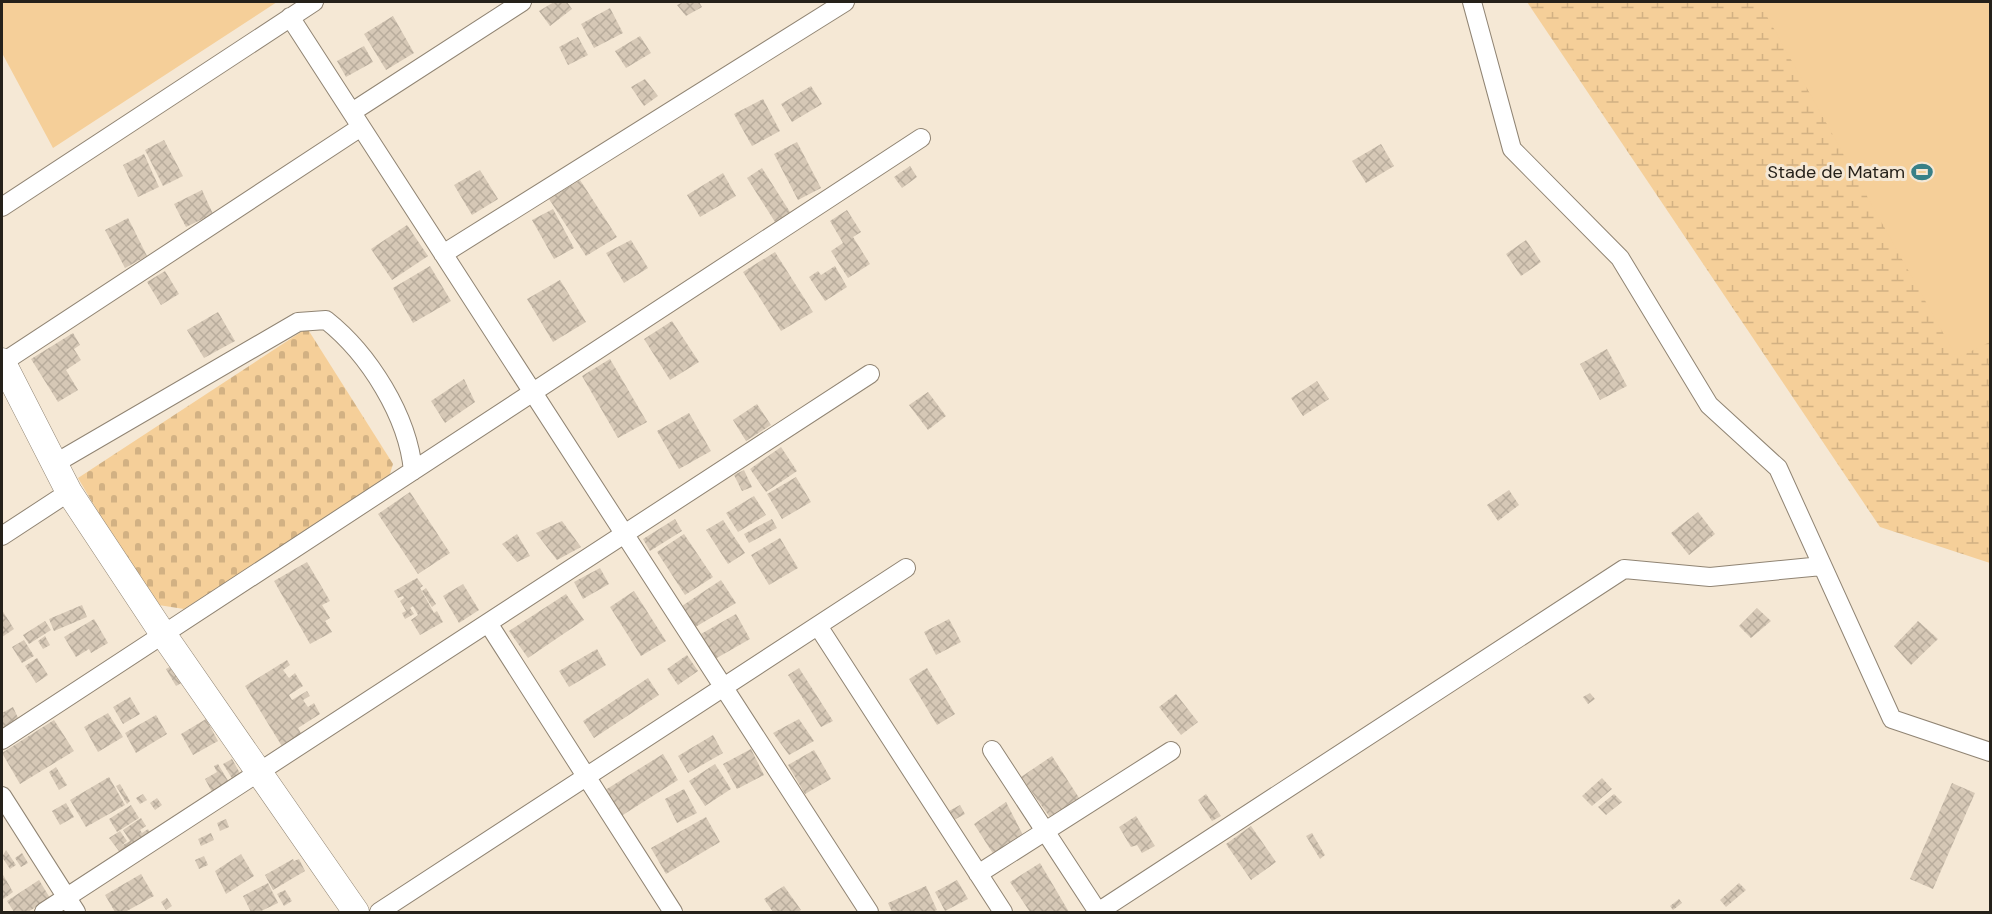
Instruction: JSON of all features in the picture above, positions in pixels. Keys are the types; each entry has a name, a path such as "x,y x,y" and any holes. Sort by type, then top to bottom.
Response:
{"street":[{"path":"2,207 314,2"},
{"path":"356,912 163,634 69,492 2,362 357,120 522,2"},
{"path":"443,254 845,2"},
{"path":"1472,2 1512,149 1620,258 1709,405 1778,468 1892,719 1990,752"},
{"path":"290,17 869,912"},
{"path":"2,740 921,138"},
{"path":"54,464 298,322 326,320 364,355 401,422 411,449 413,471"},
{"path":"44,912 71,905 259,772 870,374"},
{"path":"2,536 69,492"},
{"path":"992,750 1098,912 1624,569 1710,577 1822,566"},
{"path":"379,912 906,568"},
{"path":"488,623 673,912"},
{"path":"818,626 1003,912"},
{"path":"978,874 1172,751"},
{"path":"2,796 71,905"}],"green space":[{"path":"2,2 277,2 53,148 2,53"},
{"path":"1527,2 1990,2 1990,563 1880,527"},
{"name":"Stade de Matam","path":"1759,2 1990,2 1990,342 1957,358"},
{"path":"307,328 393,464 389,477 184,609 152,604 78,478"}],"building":[{"path":"554,2 567,2 572,9 550,26 539,11"},
{"path":"683,2 699,2 702,7 686,16 677,5"},
{"path":"610,8 623,33 594,48 581,24"},
{"path":"393,16 414,53 386,70 364,34"},
{"path":"640,36 651,53 626,68 615,51"},
{"path":"578,37 588,55 568,65 559,47"},
{"path":"364,46 373,62 346,77 337,61"},
{"path":"645,79 658,96 644,106 631,87"},
{"path":"811,86 822,104 792,122 781,104"},
{"path":"763,99 780,131 752,146 734,114"},
{"path":"164,140 183,176 163,186 145,150"},
{"path":"797,142 821,188 798,200 774,154"},
{"path":"1381,144 1394,166 1366,183 1352,161"},
{"path":"144,154 159,187 138,197 123,165"},
{"path":"910,166 917,177 902,188 894,177"},
{"path":"762,168 790,212 775,222 747,178"},
{"path":"480,170 498,199 472,215 454,185"},
{"path":"723,173 736,196 700,217 687,195"},
{"path":"580,180 617,237 586,256 549,199"},
{"path":"202,190 213,214 186,227 174,204"},
{"path":"553,209 574,248 554,259 532,220"},
{"path":"847,210 861,232 853,237 870,264 848,278 831,251 843,243 830,221"},
{"path":"128,218 147,256 125,268 105,230"},
{"path":"407,225 428,256 392,280 371,249"},
{"path":"631,240 648,268 624,283 606,253"},
{"path":"1526,240 1541,262 1521,276 1506,254"},
{"path":"775,252 813,312 781,331 743,272"},
{"path":"430,266 451,301 413,323 393,288"},
{"path":"835,266 847,287 825,301 809,277 818,271 821,275"},
{"path":"165,271 179,294 161,305 147,282"},
{"path":"560,280 586,322 553,342 527,299"},
{"path":"218,312 235,341 204,358 187,330"},
{"path":"672,321 699,362 670,380 644,339"},
{"path":"73,333 80,345 74,349 81,360 66,370 78,390 58,402 31,359"},
{"path":"1607,349 1627,386 1600,400 1580,364"},
{"path":"610,359 647,422 618,438 582,376"},
{"path":"464,379 475,402 445,423 431,401"},
{"path":"1317,381 1329,399 1303,416 1291,398"},
{"path":"928,392 946,416 928,430 909,405"},
{"path":"757,404 771,425 746,441 733,420"},
{"path":"689,413 711,451 679,469 657,431"},
{"path":"781,447 797,471 766,492 750,469"},
{"path":"744,470 752,487 742,491 734,475"},
{"path":"796,477 811,502 782,519 767,494"},
{"path":"1509,490 1519,505 1498,521 1487,505"},
{"path":"410,492 450,553 418,574 378,514"},
{"path":"754,496 766,515 738,532 726,513"},
{"path":"1698,512 1715,534 1689,555 1671,533"},
{"path":"675,519 682,531 650,551 643,539"},
{"path":"772,519 777,528 749,543 744,534"},
{"path":"723,520 745,553 728,564 706,530"},
{"path":"562,521 581,547 557,560 536,533"},
{"path":"517,534 530,556 517,562 502,544"},
{"path":"684,534 713,577 685,595 657,552"},
{"path":"780,538 798,568 769,585 751,555"},
{"path":"307,562 330,601 322,605 330,618 325,621 332,632 310,644 274,581"},
{"path":"600,568 609,584 583,599 574,582"},
{"path":"417,578 423,586 420,588 434,613 437,611 443,622 420,635 411,620 418,615 413,606 410,608 414,614 405,619 402,613 406,611 400,601 404,598 403,596 398,598 394,591"},
{"path":"721,580 736,603 692,629 679,608"},
{"path":"463,584 479,610 459,623 443,596"},
{"path":"426,588 436,604 432,607 422,591"},
{"path":"634,591 666,641 641,656 610,607"},
{"path":"566,594 584,620 528,658 509,631"},
{"path":"82,605 87,617 54,631 49,619"},
{"path":"1757,608 1771,621 1751,638 1739,626"},
{"path":"2,610 14,629 2,637"},
{"path":"736,614 750,639 715,659 701,634"},
{"path":"94,619 108,643 91,653 89,649 76,657 64,637"},
{"path":"949,619 961,642 936,655 924,632"},
{"path":"45,621 51,630 29,644 23,635"},
{"path":"1918,621 1938,639 1911,665 1894,646"},
{"path":"45,636 50,645 43,649 38,641"},
{"path":"24,640 34,656 22,663 12,647"},
{"path":"597,649 606,665 569,687 559,671"},
{"path":"687,655 698,671 678,685 667,669"},
{"path":"37,658 48,675 36,683 25,666"},
{"path":"287,660 290,665 283,670 289,678 295,673 303,686 289,695 292,700 307,691 310,696 303,700 308,707 314,703 320,714 298,728 303,737 283,748 245,686"},
{"path":"173,665 183,682 176,686 166,669"},
{"path":"799,668 833,721 821,727 788,675"},
{"path":"927,668 955,714 937,725 909,679"},
{"path":"648,678 659,695 594,738 583,721"},
{"path":"1590,693 1595,699 1588,704 1583,697"},
{"path":"1176,694 1198,722 1181,735 1159,707"},
{"path":"130,697 140,714 123,724 113,707"},
{"path":"13,707 19,720 2,729 2,713"},
{"path":"108,713 123,737 98,752 84,727"},
{"path":"156,715 167,734 136,753 125,733"},
{"path":"206,719 218,741 193,755 181,734"},
{"path":"799,719 814,741 789,755 773,733"},
{"path":"54,720 74,751 20,784 2,753"},
{"path":"713,735 723,753 688,773 678,756"},
{"path":"751,749 764,775 737,789 723,764"},
{"path":"814,750 831,779 805,794 788,765"},
{"path":"663,754 678,780 618,818 602,792"},
{"path":"1052,756 1083,804 1054,823 1021,777"},
{"path":"232,759 241,775 233,780 223,764"},
{"path":"218,764 230,784 213,794 205,779 217,772 214,766"},
{"path":"715,764 731,789 705,806 689,781"},
{"path":"56,767 67,785 59,790 49,772"},
{"path":"109,777 125,805 86,827 70,800"},
{"path":"1602,778 1612,789 1592,806 1582,796"},
{"path":"1952,783 1975,793 1933,889 1910,879"},
{"path":"120,784 130,801 127,804 116,786"},
{"path":"684,789 697,813 677,823 665,799"},
{"path":"143,794 147,800 140,804 136,798"},
{"path":"1206,794 1221,816 1212,821 1198,800"},
{"path":"1614,794 1622,802 1606,815 1598,807"},
{"path":"157,798 162,805 155,810 150,803"},
{"path":"1006,802 1023,835 994,855 974,824"},
{"path":"66,803 74,817 60,825 52,811"},
{"path":"131,805 139,818 117,832 109,819"},
{"path":"960,805 965,814 954,820 949,811"},
{"path":"1136,816 1155,846 1142,853 1137,845 1131,847 1119,827"},
{"path":"706,817 720,842 666,874 651,848"},
{"path":"141,818 146,826 140,830 142,833 148,829 152,836 122,855 109,838 120,831 127,841 121,846 130,841 123,830"},
{"path":"226,819 229,827 220,831 217,823"},
{"path":"1251,826 1276,862 1251,880 1226,844"},
{"path":"211,833 214,840 201,846 198,839"},
{"path":"1312,833 1325,855 1320,859 1306,836"},
{"path":"6,850 16,865 10,869 2,857"},
{"path":"22,853 28,863 21,867 15,858"},
{"path":"241,854 254,876 226,894 215,871"},
{"path":"204,856 208,865 199,869 195,860"},
{"path":"293,859 294,861 299,859 305,871 273,890 265,875"},
{"path":"1040,863 1069,912 1030,912 1010,882"},
{"path":"2,873 13,892 2,900"},
{"path":"141,874 154,896 125,912 115,912 105,895"},
{"path":"39,880 50,898 28,912 14,912 7,901"},
{"path":"957,880 968,899 945,911 935,892"},
{"path":"268,883 278,903 259,912 251,912 243,896"},
{"path":"1739,883 1746,890 1726,907 1720,900"},
{"path":"784,886 801,910 798,912 773,912 764,899"},
{"path":"926,886 937,910 892,912 888,903"},
{"path":"285,890 292,901 284,906 277,894"},
{"path":"167,898 172,906 166,910 161,902"},
{"path":"1679,899 1682,903 1673,910 1670,906"}],"place":[{"name":"Stade de Matam","path":"1922,172"}]}
